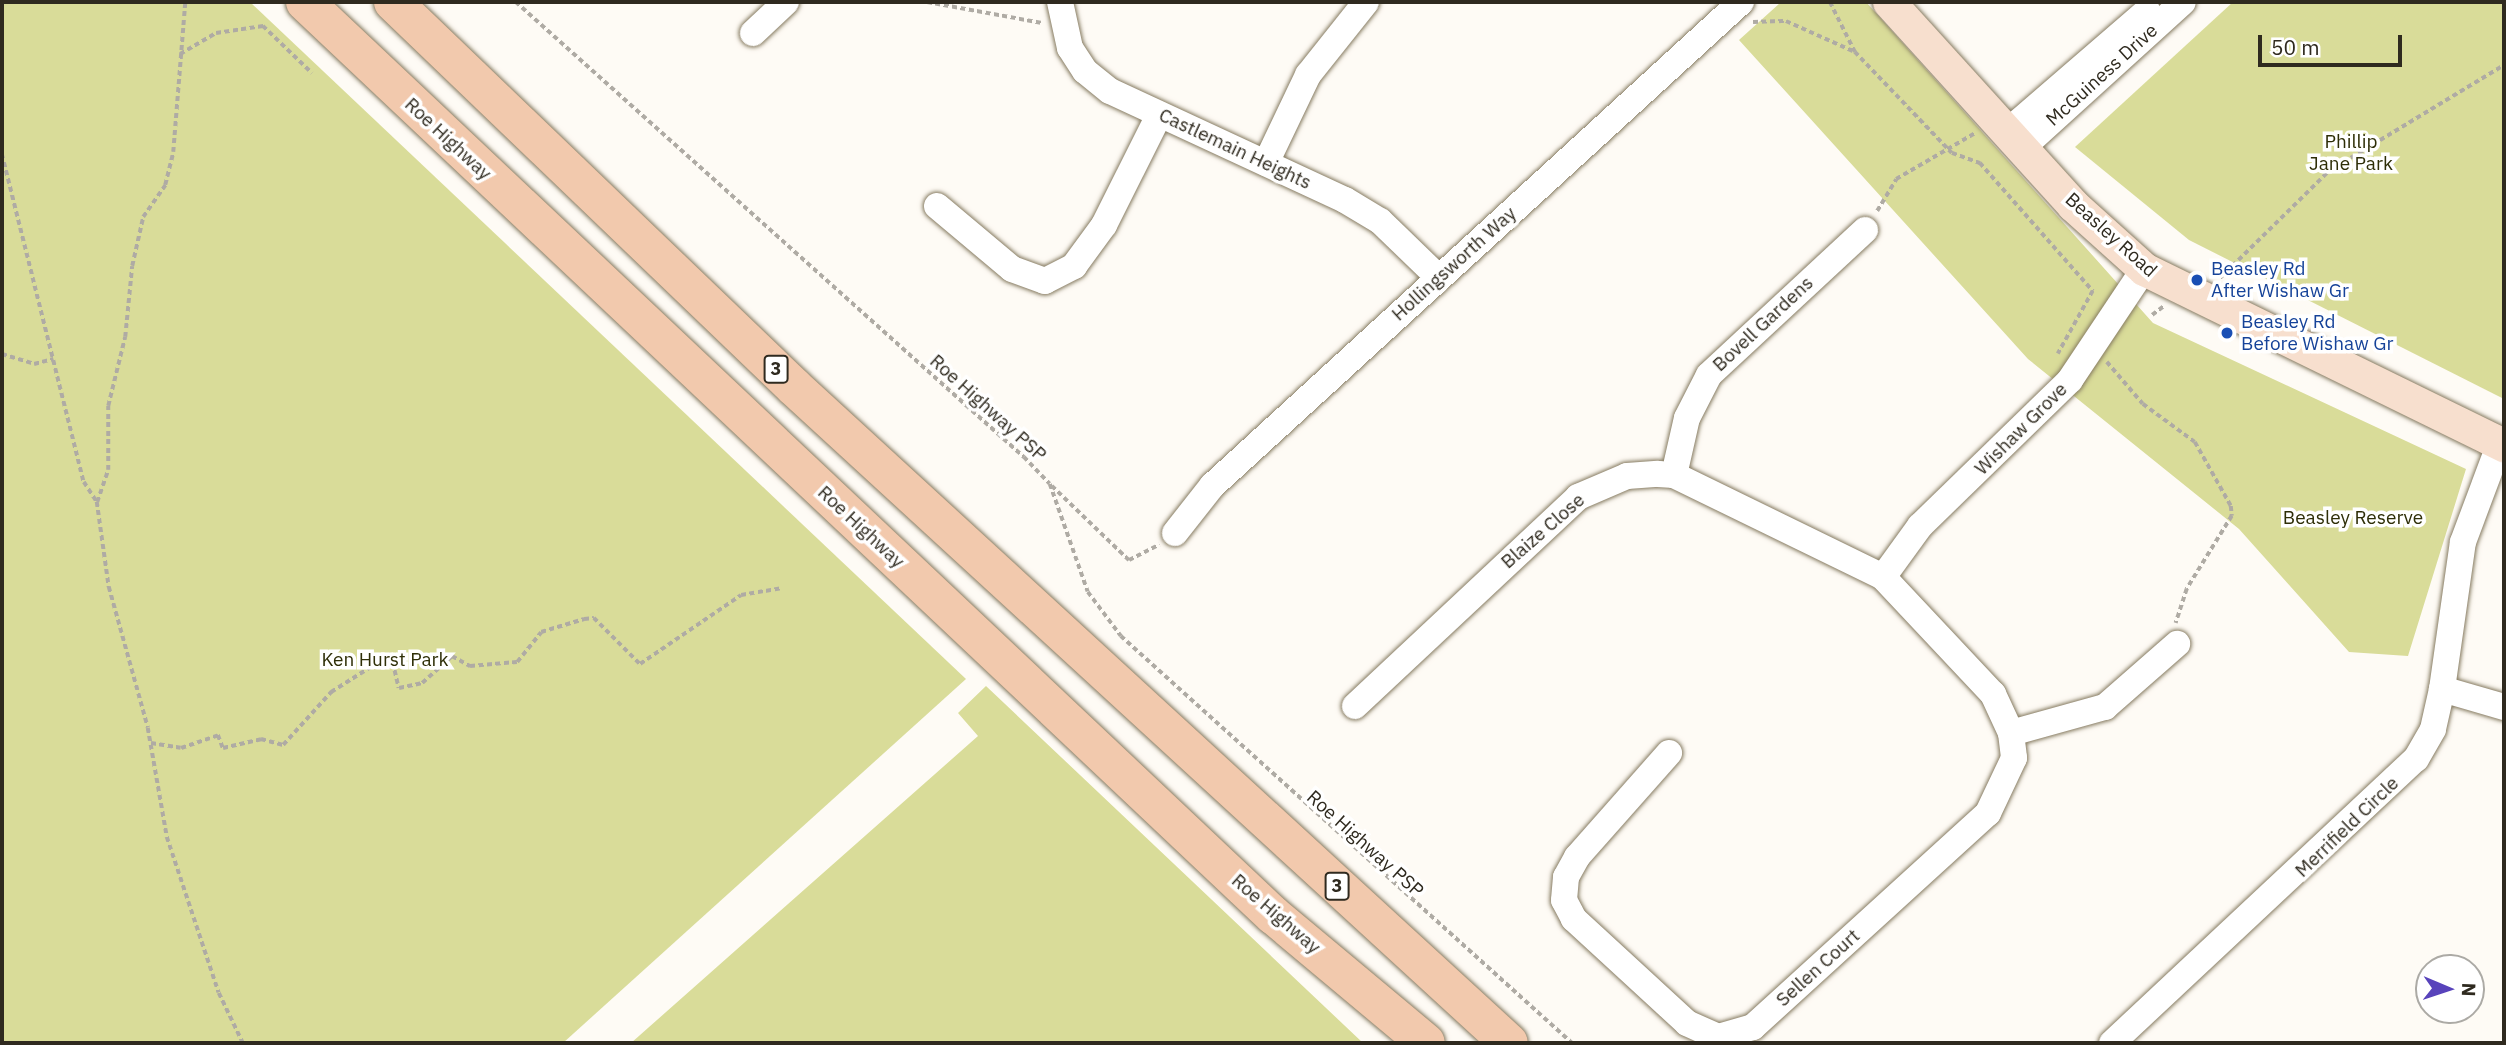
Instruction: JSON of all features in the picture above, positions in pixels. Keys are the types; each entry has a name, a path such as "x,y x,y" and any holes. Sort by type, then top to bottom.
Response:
{"highway":[{"name":"Roe Highway","path":"305,2 1273,915 1426,1043"},
{"name":"3","path":"393,2 794,387 1509,1043"},
{"path":"1273,915 1401,1043"}],"main road":[{"name":"Beasley Road","path":"1889,2 2007,131 2144,269 2503,452"}],"street":[{"path":"752,33 786,2"},
{"path":"1266,163 1308,75 1366,2"},
{"name":"McGuiness Drive","path":"2007,131 2157,2"},
{"name":"McGuiness Drive","path":"2007,131 2183,2"},
{"name":"Hollingsworth Way","path":"1175,533 1212,486 1736,7"},
{"name":"Castlemain Heights","path":"1060,11 1085,71 1159,115 1266,163 1380,221 1439,278"},
{"path":"937,206 1012,269 1045,281 1074,266 1104,225 1159,115"},
{"name":"Bovell Gardens","path":"1675,475 1687,418 1709,375 1865,230"},
{"name":"Wishaw Grove","path":"1883,577 1920,526 2070,380 2144,269"},
{"name":"Merrifield Circle","path":"2112,1043 2387,792 2433,729 2442,689 2463,542 2503,452"},
{"name":"Blaize Close","path":"1355,706 1578,497 1627,476 1675,475 1883,577"},
{"name":"Sellen Court","path":"1669,752 1577,857 1566,877 1564,900 1574,919 1687,1023 1718,1037 1753,1027 1988,813 2005,788 2014,758 2011,733 1993,694 1883,577"},
{"path":"2011,733 2105,707 2177,644"},
{"path":"2442,689 2504,708"}],"path":[{"path":"97,502 107,470 108,406 125,337 132,266 143,217 165,185 173,152 178,55 185,2"},
{"name":"Roe Highway PSP","path":"516,2 1050,484 1088,592 1121,636 1572,1043"},
{"path":"927,2 1040,23 1060,11"},
{"path":"1830,2 1855,52 1949,149 1980,163 2092,290 2058,355 2056,369 2070,380"},
{"path":"1736,7 1745,21 1786,21 1855,52"},
{"path":"178,55 216,33 264,26 312,73"},
{"path":"2216,282 2329,171 2504,65"},
{"path":"1865,230 1896,179 1983,127 2007,131"},
{"path":"2,154 84,482 97,502 109,587 151,743 167,837 219,993 243,1043"},
{"path":"2,354 34,364 53,359"},
{"path":"2106,361 2143,404 2195,442 2231,506 2232,516 2188,589 2176,620 2177,644"},
{"path":"1050,484 1129,560 1139,561 1175,533"},
{"path":"151,743 181,748 218,735 223,748 261,739 283,745 331,692 391,654 399,688 422,683 452,656 470,666 517,662 541,632 584,619 594,618 640,664 741,595 782,589"}],"green space":[{"name":"Ken Hurst Park","path":"2,2 250,2 966,679 563,1043 2,1043"},
{"name":"Beasley Reserve","path":"1781,2 1866,2 2153,323 2466,469 2408,656 2349,652 2239,529 2028,359 1739,40"},
{"name":"Phillip Jane Park","path":"2233,2 2504,2 2504,399 2189,240 2075,147"},
{"path":"986,686 1363,1043 631,1043 978,736 958,713"}],"place":[{"name":"Beasley Rd After Wishaw Gr","path":"2197,280"},
{"name":"Beasley Rd Before Wishaw Gr","path":"2227,333"}]}
